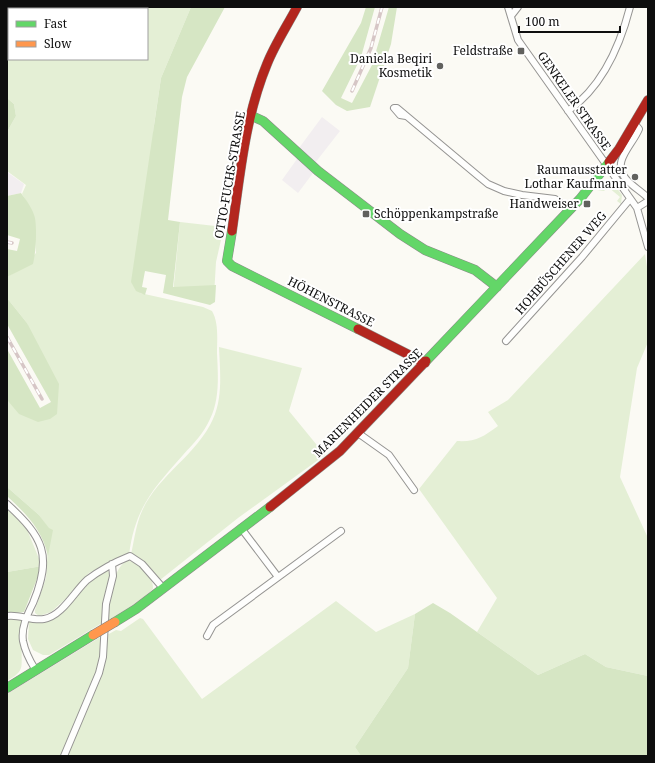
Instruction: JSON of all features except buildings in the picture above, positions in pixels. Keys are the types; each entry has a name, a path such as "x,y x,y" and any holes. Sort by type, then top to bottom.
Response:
{"main road":[{"name":"OTTO-FUCHS-STRASSE","path":"227,261 237,190 252,116 267,64 297,7"},
{"name":"MARIENHEIDER STRASSE","path":"7,688 35,669 115,622 163,588 329,462 570,210 607,166 648,100"},
{"path":"252,116 263,120 318,171 400,234 425,250 474,270 497,287"},
{"name":"HÖHENSTRASSE","path":"227,261 232,266 425,363"}],"street":[{"name":"GENKELER STRASSE","path":"508,7 518,40 636,208 648,247"},
{"path":"511,16 518,7"},
{"path":"568,111 581,102 604,72 619,41 630,7"},
{"path":"406,116 488,184 513,194 555,199 570,210"},
{"path":"634,123 639,129 622,159 620,168 626,180 648,199 636,208"},
{"name":"HOHBÜSCHENER WEG","path":"506,341 582,257 630,199"},
{"path":"358,433 389,455 414,490"},
{"path":"7,504 33,530 42,551 42,578 26,618 23,641 35,669"},
{"path":"241,528 278,577"},
{"path":"207,636 214,625 341,531"},
{"path":"7,616 44,619 50,617 64,606 86,581 112,564 130,556 142,564 163,588"},
{"path":"64,756 99,673 103,657 106,604 113,576 112,564"}],"shaded area":[{"path":"322,117 340,131 315,163 298,159 313,173 298,193 282,180 302,152 299,148"},
{"path":"7,172 24,184 21,193 7,196"}],"green space":[{"path":"191,7 161,78 154,125 140,293 203,307 212,311 216,321 217,332 217,395 208,424 154,489 147,500 136,524 129,555 89,573 70,595 51,612 39,616 35,613 35,610 46,578 49,529 39,515 7,487 7,398 8,401 57,414 27,323 7,298 7,277 19,270 36,253 31,215 26,200 22,194 26,185 7,171 7,132 16,116 14,104 7,98 7,21 8,20 8,60 148,60 148,8 142,8"},
{"path":"191,7 225,7 187,77 182,97 168,220 180,222 173,287 216,285 215,302 210,305 163,293 166,275 145,271 142,287 147,288 145,295 136,291 131,282 161,78"},
{"path":"366,7 375,7 361,57 341,98 352,103 372,65 389,7 397,7 391,44 370,107 347,111 336,105 322,91 361,23"},
{"path":"7,98 14,104 16,116 7,132"},
{"path":"605,181 613,183 622,195 621,204 617,201 620,197 608,187 604,191 597,190"},
{"path":"21,193 31,208 36,223 34,259 33,264 7,277 7,249 17,251 20,239 7,235 7,196"},
{"path":"180,222 224,227 216,262 214,296 173,294"},
{"path":"645,254 648,273 648,342 637,368 620,477 648,538 648,676 606,667 585,654 538,675 477,632 497,598 419,489 457,441 474,440 498,426 488,412 508,400"},
{"path":"7,298 27,323 59,384 57,414 50,419 38,422 19,414 8,401 7,349 40,408 51,402 7,324"},
{"path":"219,347 302,368 289,411 325,455 238,518 160,580 143,563 131,555 137,527 142,511 149,498 158,486 197,444 213,419 220,393"},
{"path":"7,487 39,515 49,528 53,530 48,556 42,538 37,530 21,509 7,496"},
{"path":"7,509 26,527 42,566 7,572"},
{"path":"127,561 137,563 149,574 153,584 153,589 133,607 111,620 107,620 110,596 115,578 122,565"},
{"path":"42,566 24,612 7,614 7,572"},
{"path":"108,570 110,576 102,623 49,655 43,655 33,650 28,639 29,622 47,621 58,617 94,578"},
{"path":"336,601 376,632 415,614 408,668 355,747 361,756 66,756 101,675 107,635 116,630 121,631 140,618 143,619 202,699"},
{"path":"433,603 450,613 538,675 585,654 606,667 648,676 648,756 361,756 355,747 408,668 415,614"},
{"path":"14,616 22,620 22,665 19,672 7,681 7,617"},
{"path":"102,636 101,652 94,682 63,756 7,756 7,694"}],"railway":[{"path":"352,91 371,48 382,7"},
{"path":"7,242 12,243"},
{"path":"7,337 42,399"}],"traffic: fast":[{"path":"252,116 263,121 318,171 400,234 425,250 475,270 497,287"},
{"path":"426,361 580,199 609,162"},
{"path":"232,231 227,261 232,266 358,329"},
{"path":"115,622 136,609 270,507"},
{"path":"7,688 93,635"}],"traffic: jam":[{"path":"232,231 244,146 253,105 270,57 297,7"},
{"path":"609,162 619,149 648,100"},
{"path":"358,329 425,363"},
{"path":"270,507 340,451 426,361"}],"traffic: slow":[{"path":"93,635 115,622"}],"place":[{"name":"Feldstraße","path":"521,51"},
{"name":"Daniela Beqiri Kosmetik","path":"440,66"},
{"name":"Raumausstatter Lothar Kaufmann","path":"635,177"},
{"name":"Handweiser","path":"587,204"},
{"name":"Schöppenkampstraße","path":"366,214"}]}
